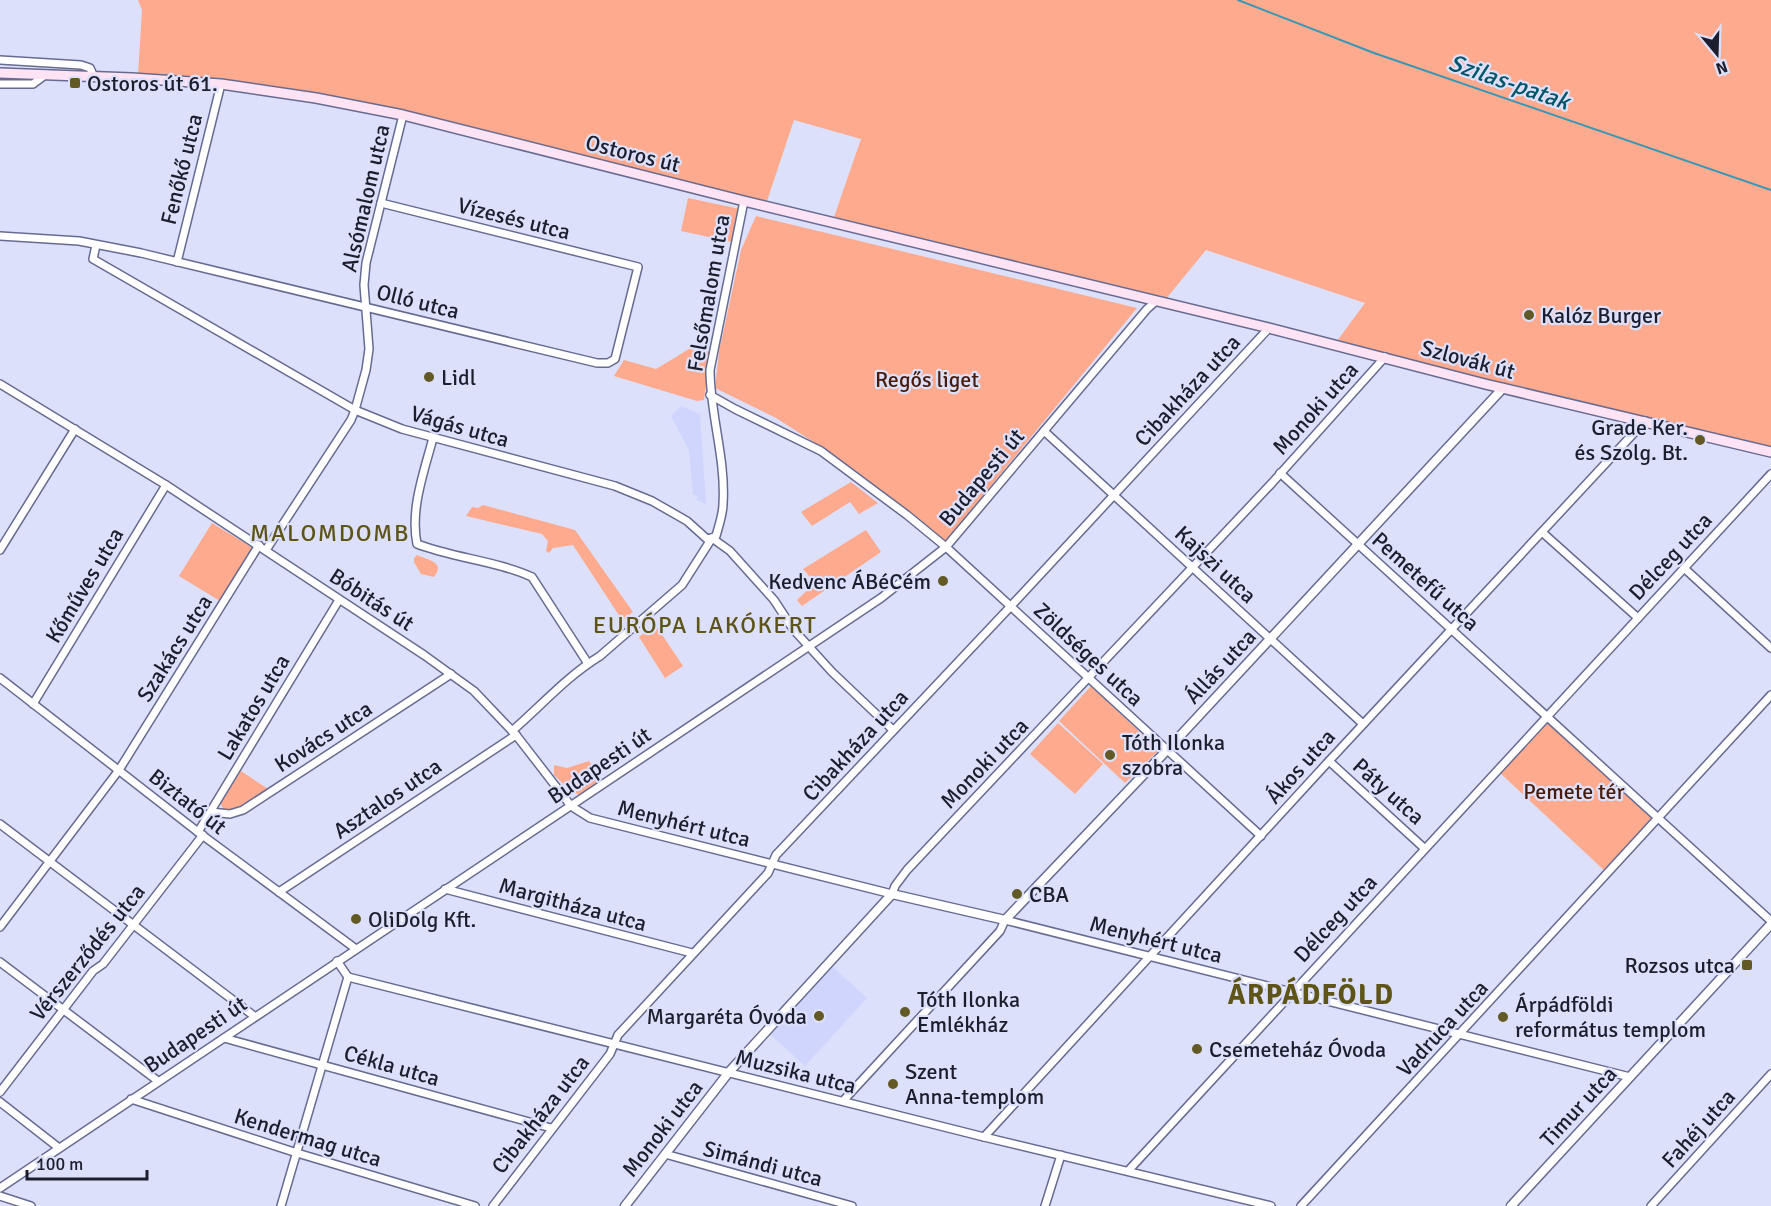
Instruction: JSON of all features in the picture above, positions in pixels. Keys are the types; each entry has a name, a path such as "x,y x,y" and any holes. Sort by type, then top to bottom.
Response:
{"main road":[{"name":"Ostoros út","path":"0,73 221,84 281,92 403,115 1156,301"},
{"name":"Szlovák út","path":"1156,301 1771,452"}],"street":[{"name":"Ostoros út","path":"0,60 81,65 90,68 94,76"},
{"name":"Ostoros út","path":"0,84 33,84 45,75"},
{"name":"Fenőkő utca","path":"177,262 221,84"},
{"name":"Alsómalom utca","path":"262,548 351,420 355,410 369,349 364,285 366,263 403,115"},
{"name":"Felsőmalom utca","path":"514,733 560,684 587,662 600,656 668,598 692,572 712,538 716,536 723,504 721,464 710,395 710,370 744,201"},
{"name":"Vízesés utca","path":"381,203 638,267 615,359"},
{"path":"0,236 56,238 177,262"},
{"name":"Vágás utca","path":"96,245 93,259 355,410 402,429 615,486 652,501 687,521 707,538 712,538 730,551 753,574 793,629 832,672 893,730"},
{"name":"Olló utca","path":"177,262 597,363 608,363 615,359"},
{"name":"Budapesti út","path":"0,1188 881,598 946,547 1156,301"},
{"name":"Cibakháza utca","path":"493,1206 610,1054 618,1035 768,873 776,855 1269,328"},
{"name":"Monoki utca","path":"625,1206 729,1072 892,894 907,870 1193,567 1384,357"},
{"name":"Bóbitás út","path":"0,384 166,485 451,674 482,698 514,733 571,806"},
{"name":"Állás utca","path":"843,1101 1000,931 1005,920 1167,750 1503,388"},
{"name":"Zöldséges utca","path":"710,395 821,451 907,515 946,547 1261,836"},
{"name":"Ákos utca","path":"984,1137 1363,724 1646,421"},
{"path":"0,550 75,429"},
{"name":"Kajszi utca","path":"1044,430 1363,724"},
{"path":"433,438 417,506 414,530 417,544 519,571 532,577 587,662"},
{"name":"Pemetefű utca","path":"1280,473 1547,716"},
{"name":"Délceg utca","path":"1128,1171 1771,474"},
{"name":"Kőműves utca","path":"33,704 166,485"},
{"path":"1543,533 1638,618"},
{"name":"Szakács utca","path":"0,927 119,770 262,548"},
{"path":"1684,568 1771,648"},
{"name":"Lakatos utca","path":"201,834 211,812 339,600"},
{"name":"Kovács utca","path":"211,812 230,814 243,810 451,674"},
{"name":"Biztató út","path":"1,682 356,949"},
{"path":"1659,819 1771,695"},
{"path":"1547,716 1771,923"},
{"name":"Asztalos utca","path":"279,892 514,733"},
{"name":"Páty utca","path":"1329,761 1424,848"},
{"name":"Menyhért utca","path":"571,806 590,818 1629,1077"},
{"name":"Vadruca utca","path":"1301,1206 1659,819"},
{"path":"0,824 254,1016"},
{"name":"Vérszerződés utca","path":"0,1092 93,971 103,964 201,834"},
{"name":"Margitháza utca","path":"445,890 692,953"},
{"name":"Timur utca","path":"1511,1206 1771,923"},
{"path":"281,1206 324,1065 348,976 337,961"},
{"path":"0,962 158,1081"},
{"name":"Muzsika utca","path":"348,976 984,1137 1271,1206"},
{"name":"Cékla utca","path":"224,1038 551,1128"},
{"name":"Fahéj utca","path":"1651,1206 1771,1074"},
{"name":"Kendermag utca","path":"131,1100 475,1206"},
{"path":"0,1102 59,1148"},
{"name":"Simándi utca","path":"664,1154 852,1206"},
{"path":"1045,1206 1061,1155"},
{"path":"0,1196 32,1206"}],"shaded area":[{"path":"681,406 700,414 706,504 696,500 698,497 693,494 689,450 671,416"},
{"name":"Margaréta Óvoda","path":"833,967 867,998 805,1066 771,1035"}],"green space":[{"path":"138,0 1771,0 1771,447 1505,385 1337,341 1365,303 1206,250 1165,300 833,220 861,139 794,120 767,201 404,111 138,75 142,10"},
{"path":"688,198 740,209 732,242 681,231"},
{"name":"Regős liget","path":"756,216 1137,308 944,543 823,448 776,418 715,388 719,352 741,250"},
{"path":"689,349 711,352 704,400 697,401 614,376 624,360 656,369"},
{"path":"851,482 878,503 859,514 850,502 812,526 801,512"},
{"path":"483,505 575,530 633,612 622,620 573,545 553,548 549,553 546,551 548,541 542,534 466,516 472,507 478,508"},
{"path":"212,523 253,548 220,601 179,576"},
{"path":"866,530 881,552 802,606 797,600 815,583 803,569"},
{"path":"417,555 437,565 434,577 421,574 414,562"},
{"path":"655,624 683,666 665,678 639,637"},
{"path":"1091,686 1159,750 1125,783 1059,721"},
{"name":"Pemete tér","path":"1547,716 1659,819 1608,874 1497,770"},
{"path":"1058,723 1103,764 1075,794 1030,754"},
{"path":"589,761 602,780 579,795 554,775 554,765 567,768"},
{"path":"241,771 268,789 238,810 224,810 220,803"}],"waterway":[{"name":"Szilas-patak","path":"1238,0 1374,53 1771,190"}],"place":[{"name":"Ostoros út 61.","path":"75,83"},
{"name":"Kalóz Burger","path":"1529,315"},
{"name":"Lidl","path":"429,377"},
{"name":"Grade Ker. és Szolg. Bt.","path":"1700,440"},
{"name":"Kedvenc ÁBéCém","path":"943,581"},
{"name":"Tóth Ilonka szobra","path":"1110,755"},
{"name":"CBA","path":"1017,894"},
{"name":"OliDolg Kft.","path":"356,919"},
{"name":"Rozsos utca","path":"1747,965"},
{"name":"Tóth Ilonka Emlékház","path":"905,1012"},
{"name":"Margaréta Óvoda","path":"819,1016"},
{"name":"Árpádföldi református templom","path":"1503,1017"},
{"name":"Csemeteház Óvoda","path":"1197,1049"},
{"name":"Szent Anna-templom","path":"893,1084"}],"district":[{"name":"MALOMDOMB","path":"330,533"},
{"name":"EURÓPA LAKÓKERT","path":"705,625"},
{"name":"ÁRPÁDFÖLD","path":"1311,994"}]}
